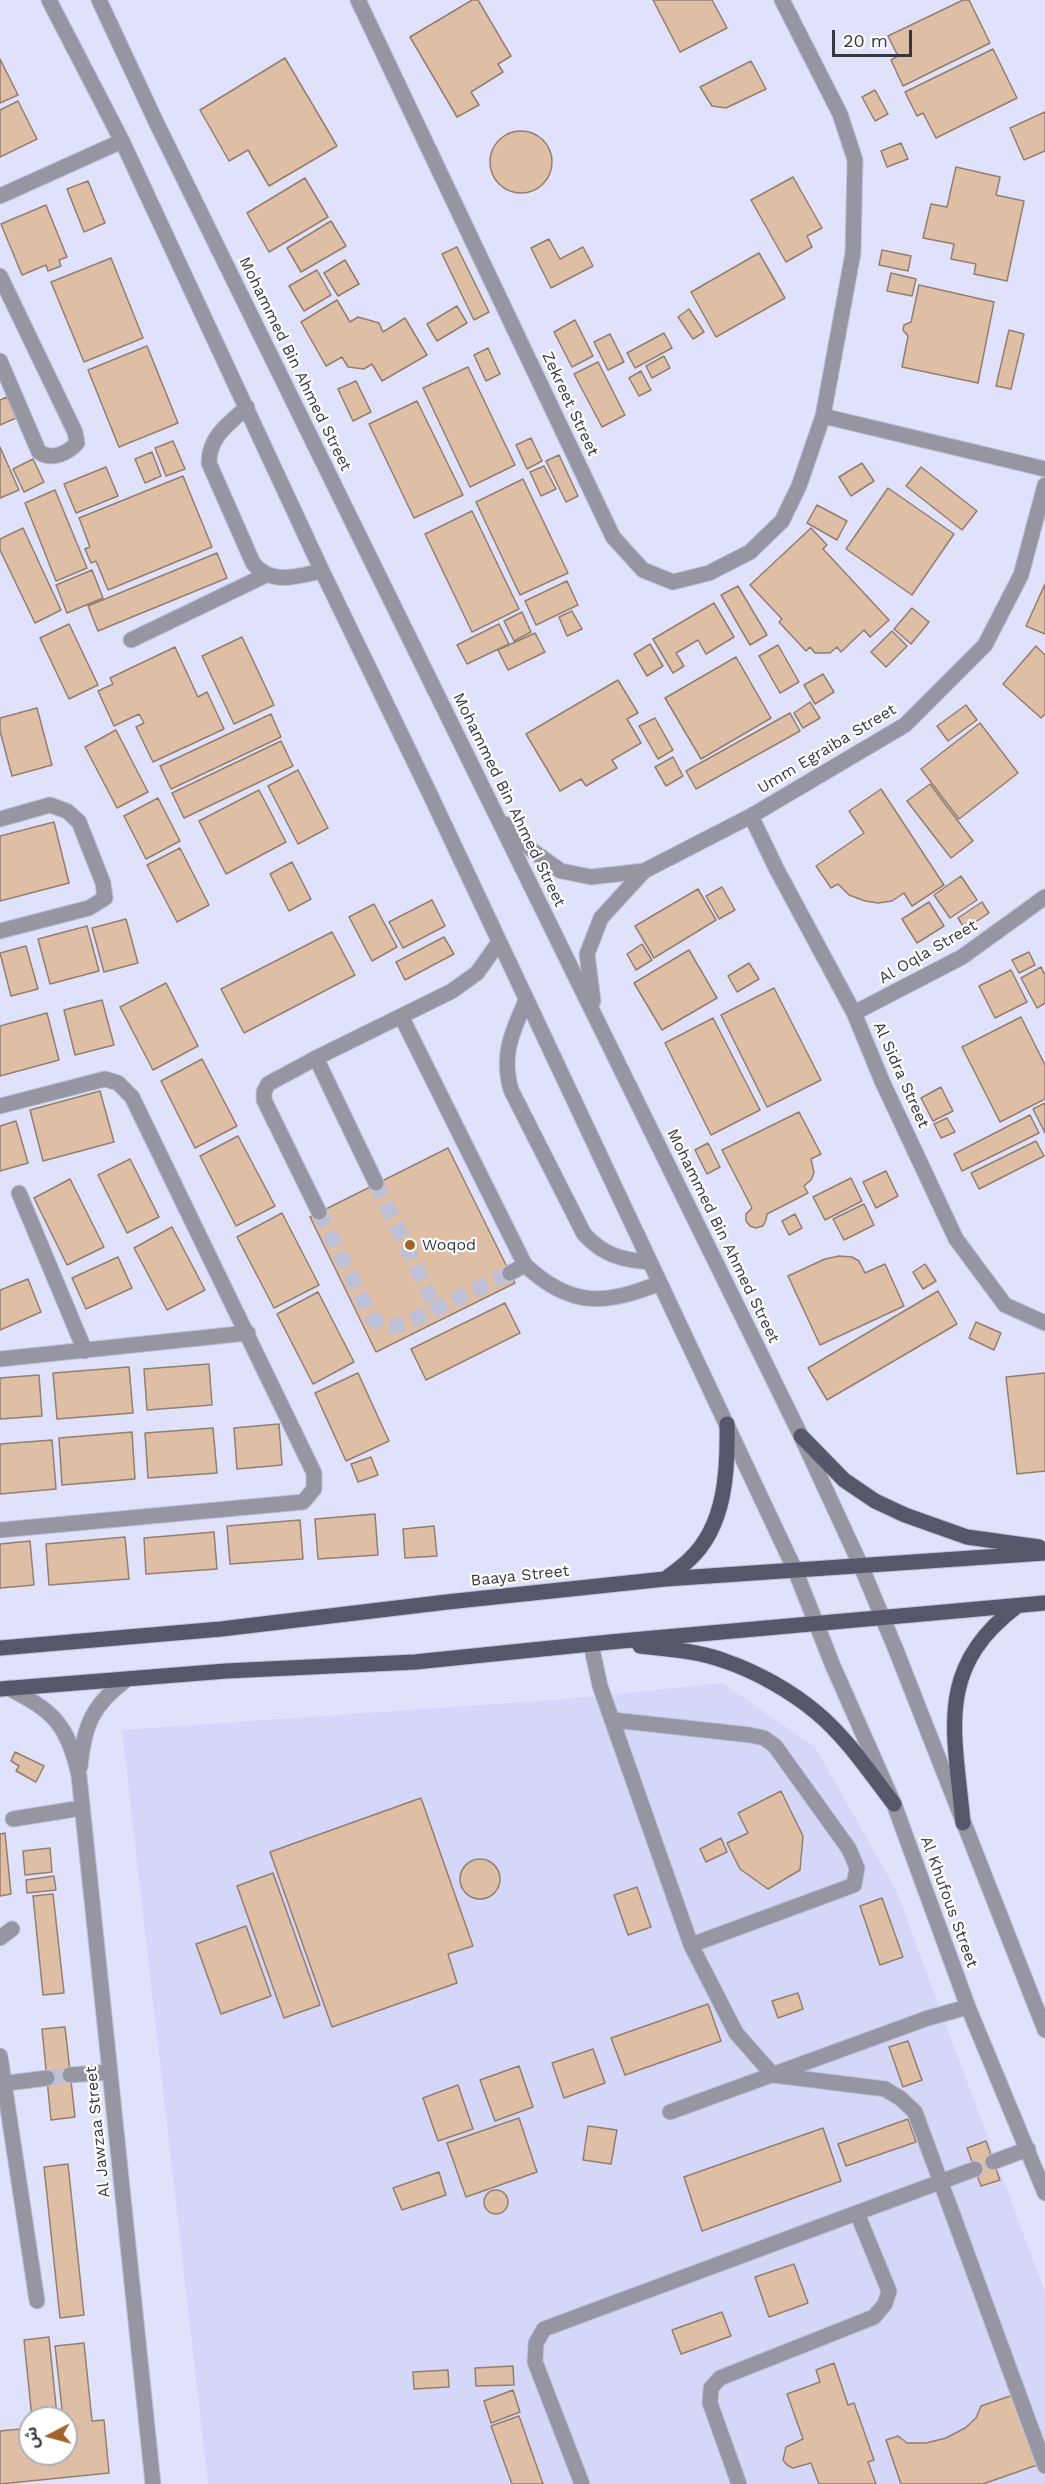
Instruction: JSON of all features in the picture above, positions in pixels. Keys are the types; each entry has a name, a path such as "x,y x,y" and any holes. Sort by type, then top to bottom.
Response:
{"main road":[{"path":"665,1579 692,1558 712,1528 722,1496 728,1463 727,1424"},
{"path":"801,1436 844,1480 875,1502 967,1537 1045,1547"},
{"name":"Baaya Street","path":"0,1648 221,1629 665,1579 1045,1553"},
{"path":"4,1688 226,1671 415,1662 1045,1603"},
{"path":"963,1823 953,1718 956,1692 964,1666 978,1643 995,1623 1016,1607"},
{"path":"610,1642 684,1651 724,1660 788,1693 817,1713 854,1753 894,1804"}],"street":[{"path":"49,0 122,141 322,571 727,1424 818,1623"},
{"name":"Mohammed Bin Ahmed Street","path":"99,0 157,124 801,1436 883,1618"},
{"name":"Zekreet Street","path":"358,0 613,537 643,570 673,582 709,573 750,552 782,521 799,486 823,416 853,253 855,160 840,114 783,0"},
{"path":"0,196 122,141"},
{"path":"0,276 75,432 77,443 71,450 54,456 45,456 39,452 0,361"},
{"path":"247,407 214,439 209,453 209,463 253,563 266,575 284,578 322,571"},
{"path":"823,416 1045,469"},
{"name":"Umm Egraiba Street","path":"595,1015 587,954 601,918 644,871 751,816 905,724 985,645 1021,575 1045,485"},
{"path":"131,640 266,575"},
{"path":"0,819 50,806 67,811 79,822 103,883 105,898 89,908 0,931"},
{"name":"Umm Egraiba Street","path":"497,816 534,852 561,871 591,877 644,871"},
{"name":"Al Sidra Street","path":"751,816 776,868 854,1013 882,1081 956,1239 1005,1305 1045,1323"},
{"name":"Al Oqla Street","path":"854,1013 962,957 1045,897"},
{"path":"319,1212 264,1100 264,1092 272,1080 465,983 477,973 499,942"},
{"path":"526,1000 508,1046 507,1075 511,1090 584,1234 602,1251 613,1256 624,1260 649,1262"},
{"path":"401,1016 525,1265 551,1286 581,1298 614,1299 660,1283"},
{"path":"316,1058 376,1183"},
{"path":"0,1106 105,1079 118,1083 132,1097 314,1473 314,1489 303,1502 0,1530"},
{"path":"20,1193 85,1351"},
{"path":"510,1273 525,1265"},
{"path":"0,1359 248,1333"},
{"path":"883,1618 1045,2030"},
{"name":"Al Khufous Street","path":"818,1623 833,1666 894,1804 968,2007 1045,2193"},
{"path":"591,1644 600,1686 691,1945 736,2033 773,2076 885,2088 915,2112 942,2180 1045,2466"},
{"path":"79,1776 88,1722 98,1705 126,1680"},
{"path":"4,1688 43,1707 57,1720 68,1737 79,1776"},
{"path":"613,1720 764,1738 775,1746 842,1839 857,1868 854,1885 691,1945"},
{"name":"Al Jawzaa Street","path":"79,1776 153,2484"},
{"path":"13,1819 82,1808"},
{"path":"670,2112 928,2018 968,2007"},
{"path":"0,2056 37,2301"},
{"path":"70,2075 110,2072"},
{"path":"3,2083 47,2078"},
{"path":"993,2162 1028,2149"},
{"path":"582,2484 535,2362 536,2343 544,2329 975,2169"},
{"path":"739,2484 710,2403 711,2388 720,2378 874,2317 885,2304 889,2291 857,2213"}],"shaded area":[{"path":"722,1683 815,1747 896,1890 1045,2292 1045,2484 208,2484 122,1730 567,1699"}],"building":[{"path":"472,0 478,0 511,56 498,64 503,72 471,92 479,105 457,117 410,37"},
{"path":"653,0 712,0 727,28 680,52"},
{"path":"963,0 969,0 990,43 903,86 891,60 898,56 888,36"},
{"path":"993,49 1017,98 936,138 923,113 917,116 905,92"},
{"path":"285,58 337,146 269,186 248,150 229,161 200,110"},
{"path":"0,59 18,95 0,103"},
{"path":"751,61 766,89 726,108 712,106 700,87"},
{"path":"875,90 888,114 875,121 862,97"},
{"path":"18,101 37,139 0,157 0,110"},
{"path":"1045,112 1045,151 1024,160 1010,128"},
{"path":"521,131 533,133 543,140 550,150 552,162 550,174 543,184 533,191 521,193 509,191 499,184 492,174 490,162 492,150 499,140 509,133"},
{"path":"901,143 908,159 887,167 881,151"},
{"path":"956,167 1000,177 996,195 1024,201 1007,281 974,274 976,264 951,259 954,244 923,238 931,204 947,207"},
{"path":"793,177 822,228 807,236 812,247 786,262 751,200"},
{"path":"305,178 328,217 269,252 247,213"},
{"path":"88,181 105,223 84,232 67,189"},
{"path":"46,205 67,257 59,260 61,266 48,271 46,265 22,275 1,224"},
{"path":"331,221 346,246 301,272 287,248"},
{"path":"549,239 560,259 583,247 593,266 551,288 531,248"},
{"path":"457,247 489,312 474,320 442,254"},
{"path":"882,250 911,256 908,271 879,265"},
{"path":"759,253 785,298 716,337 691,292"},
{"path":"111,258 143,338 84,362 51,282"},
{"path":"345,260 359,284 338,296 324,273"},
{"path":"317,270 331,295 304,311 289,286"},
{"path":"891,273 916,279 912,296 887,291"},
{"path":"919,285 994,302 978,383 902,367 908,336 903,330 904,325 911,322"},
{"path":"337,300 350,322 358,317 379,323 383,332 405,318 427,355 382,381 372,364 364,369 348,367 342,357 326,366 301,322"},
{"path":"457,306 467,323 437,341 427,324"},
{"path":"689,309 704,332 693,339 678,317"},
{"path":"575,320 593,356 572,367 554,332"},
{"path":"1009,330 1024,334 1011,389 996,386"},
{"path":"664,333 672,348 635,368 627,353"},
{"path":"610,334 624,362 608,370 594,342"},
{"path":"147,346 178,423 119,447 88,370"},
{"path":"488,348 500,374 486,381 474,355"},
{"path":"664,356 670,368 652,378 646,366"},
{"path":"598,362 625,415 602,427 574,374"},
{"path":"468,367 515,465 470,487 423,388"},
{"path":"641,371 651,390 639,396 629,378"},
{"path":"356,381 371,412 353,421 338,389"},
{"path":"7,397 16,418 0,425 0,400"},
{"path":"417,401 463,495 414,518 369,424"},
{"path":"531,438 542,461 527,469 516,445"},
{"path":"173,441 185,469 166,476 155,448"},
{"path":"0,447 19,490 0,498"},
{"path":"152,452 161,476 145,483 135,459"},
{"path":"559,455 578,496 566,502 546,461"},
{"path":"33,459 44,482 24,492 13,469"},
{"path":"862,463 874,481 851,496 839,477"},
{"path":"544,466 556,489 541,496 530,472"},
{"path":"106,467 118,496 76,513 64,484"},
{"path":"921,467 977,511 962,530 906,486"},
{"path":"183,476 212,547 108,590 96,561 91,563 85,549 90,547 79,518"},
{"path":"523,479 568,573 520,595 476,502"},
{"path":"888,488 954,534 912,595 846,549"},
{"path":"55,490 87,568 56,581 25,503"},
{"path":"817,505 847,521 837,540 807,523"},
{"path":"472,511 519,609 472,632 425,534"},
{"path":"23,528 61,610 35,623 0,550 0,539"},
{"path":"811,528 827,545 823,549 889,620 870,637 864,630 841,652 837,647 830,653 815,653 810,647 806,651 779,622 782,619 750,585"},
{"path":"217,553 227,578 98,631 88,606"},
{"path":"92,570 103,598 67,613 56,585"},
{"path":"567,581 578,605 536,625 525,601"},
{"path":"1045,584 1045,634 1026,626"},
{"path":"738,586 767,635 750,645 721,595"},
{"path":"714,603 734,637 706,654 698,640 676,653 684,666 673,673 653,639"},
{"path":"912,608 929,622 911,644 894,629"},
{"path":"572,611 582,629 567,636 559,617"},
{"path":"522,612 531,632 514,641 504,621"},
{"path":"69,624 98,685 69,699 40,638"},
{"path":"499,624 509,644 467,664 457,645"},
{"path":"892,631 907,646 886,667 871,652"},
{"path":"535,633 545,652 508,670 498,650"},
{"path":"242,637 274,705 234,724 202,656"},
{"path":"650,644 663,666 647,676 634,654"},
{"path":"778,645 799,682 780,693 759,656"},
{"path":"1036,646 1045,655 1045,714 1041,718 1003,684"},
{"path":"175,647 198,697 207,692 224,729 153,762 136,727 144,723 139,714 114,726 98,691 113,684 110,678"},
{"path":"736,657 771,718 701,759 665,698"},
{"path":"823,674 834,692 815,704 804,685"},
{"path":"618,680 638,713 627,719 641,743 612,760 617,768 586,786 581,779 560,791 526,734"},
{"path":"810,702 820,718 803,728 794,713"},
{"path":"966,705 977,720 948,741 937,726"},
{"path":"37,708 52,765 12,776 0,731 0,718"},
{"path":"790,713 800,731 696,789 686,771"},
{"path":"271,714 281,737 171,789 160,766"},
{"path":"655,718 673,750 658,759 639,726"},
{"path":"980,723 1018,773 959,819 921,769"},
{"path":"116,730 148,792 117,808 85,747"},
{"path":"281,741 293,766 184,818 172,793"},
{"path":"673,757 683,776 666,786 655,767"},
{"path":"298,770 328,828 298,844 268,786"},
{"path":"930,784 973,841 951,858 907,801"},
{"path":"881,789 944,885 912,906 904,893 892,901 878,903 849,895 838,884 831,888 816,866 864,833 849,811"},
{"path":"259,790 286,842 226,874 199,821"},
{"path":"158,798 180,841 146,859 124,816"},
{"path":"54,822 69,883 0,901 0,836"},
{"path":"180,848 209,905 177,922 147,865"},
{"path":"292,862 311,899 289,911 270,874"},
{"path":"961,876 977,900 950,918 934,895"},
{"path":"722,887 735,910 719,919 706,896"},
{"path":"698,889 716,920 654,958 635,926"},
{"path":"432,900 445,926 403,948 389,922"},
{"path":"929,902 944,926 917,943 902,919"},
{"path":"982,902 989,913 965,929 958,918"},
{"path":"374,904 397,947 372,961 349,917"},
{"path":"126,919 138,963 104,972 92,928"},
{"path":"87,926 99,971 50,984 38,939"},
{"path":"332,932 355,975 244,1033 221,989"},
{"path":"444,937 454,954 405,980 396,962"},
{"path":"642,944 652,960 636,970 627,954"},
{"path":"26,946 38,989 11,996 0,953"},
{"path":"689,950 717,998 662,1030 634,983"},
{"path":"1029,952 1035,965 1019,973 1012,960"},
{"path":"749,963 759,979 737,992 728,976"},
{"path":"1041,967 1045,975 1045,1003 1037,1008 1021,978"},
{"path":"1011,970 1027,1002 995,1018 979,986"},
{"path":"166,983 198,1046 153,1070 120,1007"},
{"path":"774,988 821,1080 767,1107 721,1015"},
{"path":"102,1000 114,1045 75,1055 64,1010"},
{"path":"47,1013 59,1060 0,1076 0,1026"},
{"path":"1021,1017 1045,1065 1045,1099 1000,1122 962,1047"},
{"path":"713,1018 760,1110 711,1135 665,1043"},
{"path":"202,1059 237,1126 195,1148 161,1081"},
{"path":"941,1087 953,1111 933,1121 921,1098"},
{"path":"100,1091 114,1142 43,1161 30,1110"},
{"path":"1045,1103 1045,1133 1033,1109"},
{"path":"799,1112 821,1154 811,1159 814,1173 811,1180 804,1186 808,1193 767,1214 763,1226 756,1228 750,1226 746,1221 746,1214 752,1208 722,1150"},
{"path":"1030,1115 1039,1133 962,1171 954,1154"},
{"path":"947,1118 955,1132 941,1138 934,1124"},
{"path":"16,1121 28,1163 0,1171 0,1126"},
{"path":"238,1136 275,1206 236,1226 200,1156"},
{"path":"1036,1141 1044,1156 979,1189 971,1173"},
{"path":"708,1143 720,1167 707,1174 695,1150"},
{"name":"Woqod","path":"448,1148 515,1283 376,1352 310,1217"},
{"path":"130,1159 159,1217 127,1233 98,1175"},
{"path":"886,1171 898,1196 876,1208 863,1182"},
{"path":"851,1178 862,1201 825,1220 813,1197"},
{"path":"70,1179 104,1247 67,1265 34,1198"},
{"path":"864,1204 874,1225 844,1240 833,1219"},
{"path":"282,1213 319,1285 274,1308 237,1237"},
{"path":"795,1214 802,1228 789,1235 782,1221"},
{"path":"172,1227 205,1290 167,1310 134,1248"},
{"path":"839,1256 852,1257 859,1261 865,1273 885,1264 904,1306 820,1345 788,1276 825,1259"},
{"path":"118,1257 132,1288 86,1309 72,1278"},
{"path":"925,1264 936,1281 923,1289 913,1272"},
{"path":"28,1279 41,1312 0,1330 0,1290"},
{"path":"938,1291 957,1324 827,1400 808,1368"},
{"path":"318,1292 354,1362 313,1384 277,1314"},
{"path":"505,1303 520,1333 426,1380 411,1349"},
{"path":"976,1322 1001,1333 994,1350 969,1338"},
{"path":"209,1364 212,1405 147,1410 144,1369"},
{"path":"129,1367 133,1413 57,1419 53,1373"},
{"path":"358,1373 389,1441 346,1461 315,1393"},
{"path":"1045,1373 1045,1471 1017,1474 1006,1377"},
{"path":"39,1375 42,1416 0,1419 0,1378"},
{"path":"279,1424 282,1465 237,1469 234,1428"},
{"path":"213,1428 217,1473 148,1478 145,1433"},
{"path":"132,1432 135,1479 62,1485 59,1438"},
{"path":"52,1440 56,1489 0,1494 0,1444"},
{"path":"371,1457 378,1475 358,1482 351,1464"},
{"path":"375,1514 378,1555 318,1559 315,1519"},
{"path":"300,1520 303,1559 230,1564 227,1526"},
{"path":"434,1526 437,1556 405,1558 403,1529"},
{"path":"214,1532 217,1569 146,1574 144,1538"},
{"path":"125,1537 129,1579 49,1585 46,1544"},
{"path":"30,1541 34,1585 0,1588 0,1544"},
{"path":"15,1752 44,1766 36,1782 16,1771 19,1766 11,1761"},
{"path":"781,1791 803,1836 800,1870 768,1889 740,1869 727,1843 748,1833 738,1813"},
{"path":"421,1798 473,1946 448,1954 457,1983 332,2027 270,1852"},
{"path":"5,1833 11,1894 0,1896 0,1834"},
{"path":"721,1838 727,1852 706,1862 700,1849"},
{"path":"50,1848 52,1872 25,1875 23,1851"},
{"path":"480,1859 488,1860 494,1865 499,1871 499,1887 494,1893 488,1898 480,1899 472,1898 466,1893 461,1887 460,1879 461,1871 466,1865 472,1860"},
{"path":"273,1873 320,2005 284,2018 237,1886"},
{"path":"54,1876 56,1890 27,1893 26,1880"},
{"path":"637,1887 651,1927 628,1935 614,1895"},
{"path":"53,1894 64,1993 43,1995 33,1896"},
{"path":"882,1898 903,1957 880,1965 860,1906"},
{"path":"246,1926 271,1996 221,2014 196,1944"},
{"path":"798,1993 803,2009 778,2018 772,2001"},
{"path":"708,2004 721,2041 625,2075 611,2038"},
{"path":"65,2027 75,2117 51,2120 42,2029"},
{"path":"908,2041 922,2080 903,2087 889,2047"},
{"path":"593,2049 605,2083 564,2098 552,2063"},
{"path":"519,2066 533,2107 495,2121 480,2080"},
{"path":"458,2085 473,2129 438,2141 423,2098"},
{"path":"519,2118 537,2172 466,2197 447,2143"},
{"path":"908,2119 916,2142 846,2166 838,2144"},
{"path":"588,2126 617,2130 611,2164 583,2160"},
{"path":"823,2128 841,2181 702,2231 684,2177"},
{"path":"986,2141 1000,2180 981,2186 967,2148"},
{"path":"68,2164 84,2315 60,2318 44,2167"},
{"path":"439,2172 446,2195 402,2210 393,2188"},
{"path":"496,2190 505,2193 508,2202 505,2211 496,2214 487,2211 484,2202 487,2193"},
{"path":"794,2264 808,2303 769,2317 755,2277"},
{"path":"722,2312 731,2336 681,2354 672,2330"},
{"path":"49,2337 56,2406 31,2406 24,2340"},
{"path":"84,2343 92,2421 104,2420 109,2473 0,2484 0,2431 18,2429 18,2466 78,2466 78,2406 62,2406 55,2346"},
{"path":"834,2363 848,2405 854,2403 874,2460 868,2462 876,2484 819,2484 811,2463 793,2468 783,2460 786,2447 803,2439 787,2394 820,2382 816,2370"},
{"path":"513,2366 514,2385 476,2386 475,2368"},
{"path":"448,2370 449,2387 414,2389 413,2372"},
{"path":"513,2390 520,2412 491,2423 484,2401"},
{"path":"1016,2394 1040,2464 983,2484 901,2484 886,2440 898,2436 907,2443 926,2443 946,2438 965,2428 976,2418 981,2406"},
{"path":"519,2416 543,2484 512,2484 491,2426"}],"tunnel":[{"path":"376,1183 436,1309"},
{"path":"319,1212 372,1318 384,1325 398,1326 407,1323 510,1273"},
{"path":"47,2078 70,2075"}],"place":[{"name":"Woqod","path":"410,1245"}]}
